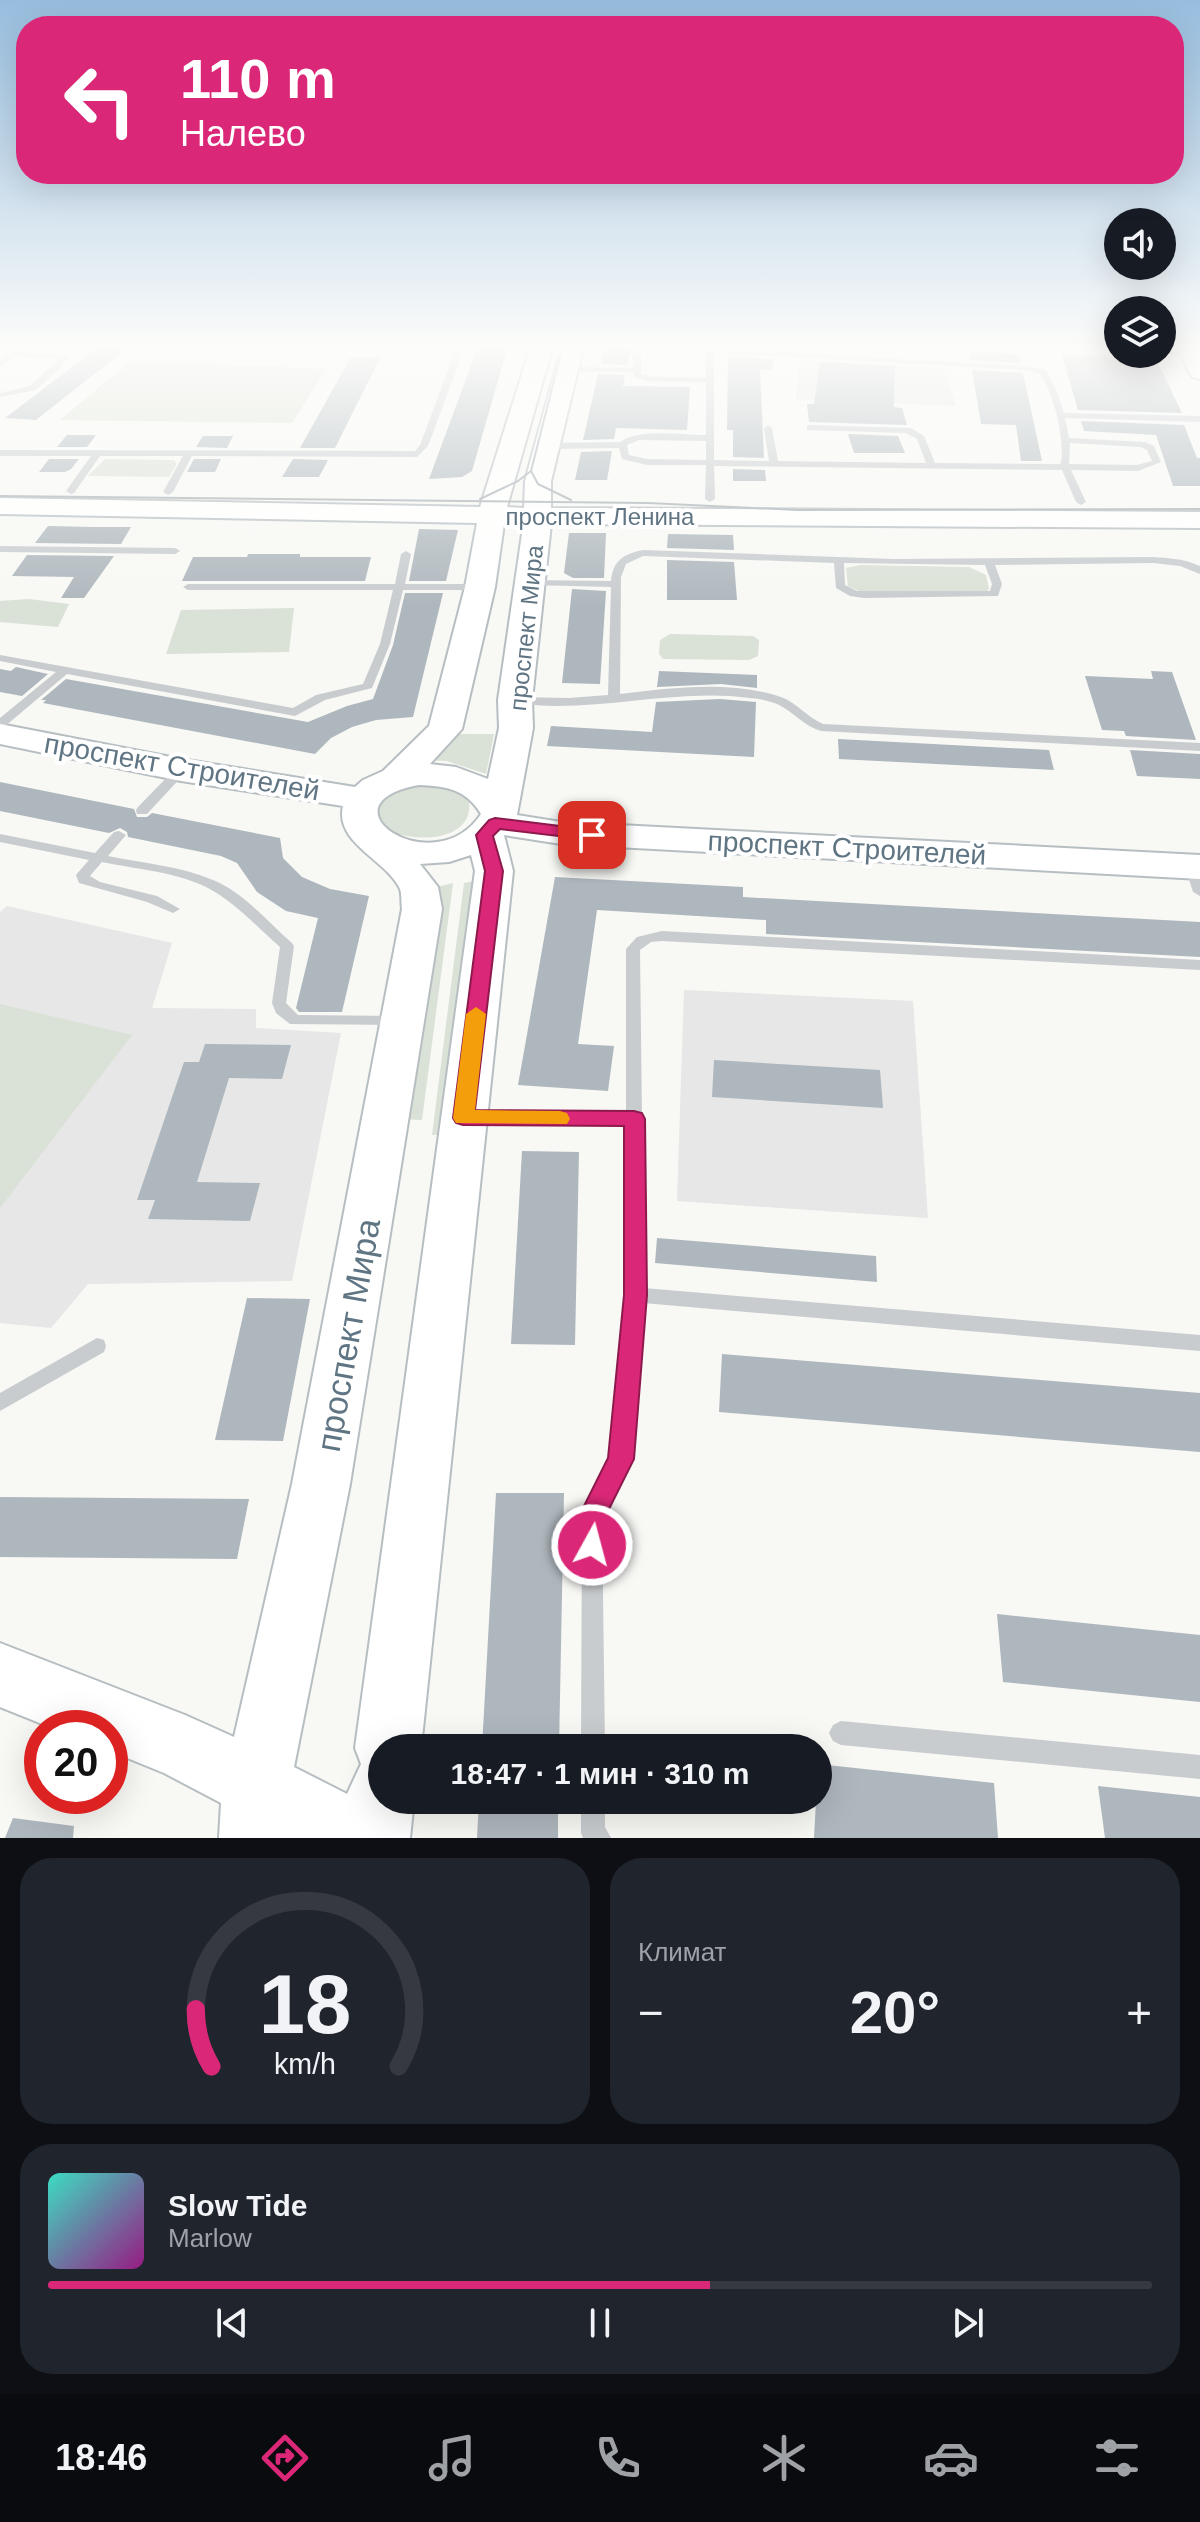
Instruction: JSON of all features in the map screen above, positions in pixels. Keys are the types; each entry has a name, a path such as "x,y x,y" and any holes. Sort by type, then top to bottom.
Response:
{"main road":[{"name":"проспект Мира","path":"396,778 445,729 480,587 494,506 515,435"},
{"name":"проспект Мира","path":"390,1734 494,871 493,824 516,728 515,700 537,506 549,435"},
{"name":"проспект Ленина","path":"0,490 168,492 494,506"},
{"name":"проспект Ленина","path":"537,506 710,499 1200,503"},
{"name":"проспект Ленина","path":"0,506 537,506 1200,520"},
{"name":"проспект Строителей","path":"0,734 181,770 364,799"},
{"path":"446,775 465,779 488,793 493,824 465,847 427,855 381,844 364,829 358,814 364,799 373,789 396,778 446,775"},
{"name":"проспект Строителей","path":"493,824 577,834 1197,875"},
{"name":"проспект Мира","path":"255,1812 321,1484 392,1077 405,1021 423,898 410,874 381,844"},
{"path":"0,1675 185,1748 255,1812 324,1819 342,1838"},
{"path":"375,1838 378,1814"}],"lane":[{"path":"0,453 417,454 428,435"},
{"path":"710,435 710,499"},
{"path":"769,435 774,463"},
{"path":"916,435 921,438 931,464"},
{"path":"1064,435 1070,458 1064,465"},
{"path":"710,438 639,437 628,440 623,445 622,453 634,461 1138,468 1157,462 1151,448 1142,444 1065,440"},
{"path":"546,446 623,445"},
{"path":"71,491 98,453"},
{"path":"168,492 189,454"},
{"path":"1064,465 1081,502"},
{"path":"0,549 175,551"},
{"path":"614,697 616,584 620,563 625,558 643,553 839,560 989,561 1024,558 1182,562 1200,571"},
{"path":"0,658 295,712 306,703 326,695 368,686 385,644 406,554"},
{"path":"839,560 840,586 864,595 994,594 997,584 989,561"},
{"path":"530,582 616,584"},
{"path":"188,587 480,587"},
{"path":"0,724 66,669"},
{"path":"515,700 614,697 658,692 750,695 787,703 804,720 821,727 1200,747"},
{"path":"142,811 181,770"},
{"path":"119,835 83,875 84,880 152,899 173,909"},
{"path":"3,841 99,857 209,883 229,895 287,946 279,1003 281,1009 295,1020 405,1021"},
{"path":"593,1734 592,1516 621,1459 635,1295 633,949 643,939 651,937 1200,965"},
{"path":"463,1118 634,1119"},
{"path":"635,1295 1200,1343"},
{"path":"0,1403 97,1346"},
{"path":"841,1733 1200,1767"},
{"path":"593,1814 593,1833 599,1838"}],"shaded area":[{"path":"105,459 174,460 177,464 169,477 88,476"},
{"path":"860,565 969,567 986,575 989,589 986,592 861,592 848,586 846,568"},
{"path":"29,599 69,604 58,627 0,622 0,601"},
{"path":"294,608 289,652 166,654 181,610"},
{"path":"670,634 753,636 759,640 758,656 749,660 663,659 659,654 660,640"},
{"path":"455,734 494,734 486,774 447,761 423,760"},
{"path":"439,784 463,794 469,801 468,816 461,826 434,837 418,837 388,831 377,824 376,805 389,793 404,787"},
{"path":"480,880 454,1134 432,1135 464,883"},
{"path":"453,883 422,1120 399,1119 433,888"},
{"path":"7,906 172,943 152,1008 256,1009 256,1028 341,1033 292,1281 88,1284 51,1328 0,1323 0,912"},
{"path":"684,990 913,1001 928,1218 677,1201"},
{"path":"0,1004 132,1035 0,1208"}],"building":[{"path":"67,435 96,435 87,447 57,447"},
{"path":"307,435 342,435 335,448 300,448"},
{"path":"445,435 482,435 472,471 462,477 429,479"},
{"path":"584,435 615,435 614,439 583,440"},
{"path":"733,435 763,435 764,458 733,457"},
{"path":"848,435 898,436 905,453 854,453"},
{"path":"1017,435 1036,435 1042,461 1021,461"},
{"path":"1152,435 1188,435 1197,458 1200,458 1200,486 1173,486 1156,435"},
{"path":"203,436 233,436 227,448 196,447"},
{"path":"612,451 607,480 575,480 581,452"},
{"path":"49,459 79,459 65,472 39,472"},
{"path":"194,459 221,459 215,472 187,472"},
{"path":"293,459 328,460 319,477 282,477"},
{"path":"733,469 765,470 766,481 733,481"},
{"path":"48,526 131,527 121,544 35,543"},
{"path":"419,529 458,530 446,581 409,581"},
{"path":"569,533 606,533 604,578 573,578 564,573"},
{"path":"668,534 733,535 734,550 667,548"},
{"path":"248,554 371,557 365,581 182,581 193,557 247,557"},
{"path":"27,555 114,556 84,598 61,598 74,577 12,576"},
{"path":"667,560 734,562 737,600 667,600"},
{"path":"572,589 606,591 600,684 562,683"},
{"path":"405,593 443,593 413,717 376,720 352,727 331,738 315,754 43,703 46,700 41,700 66,679 308,722 373,699 393,645"},
{"path":"16,667 48,674 22,696 0,692 0,669 11,671"},
{"path":"659,671 757,675 757,688 721,684 657,687"},
{"path":"1151,671 1172,672 1196,740 1126,736 1124,731 1102,730 1085,676 1153,679"},
{"path":"720,699 756,702 754,757 547,746 551,726 652,732 656,702"},
{"path":"838,739 1049,750 1054,770 839,759"},
{"path":"1130,750 1200,754 1200,779 1137,776"},
{"path":"0,782 134,809 137,817 147,817 152,813 280,838 283,858 302,877 330,889 369,896 342,1012 299,1012 296,1008 318,918 286,911 257,892 237,863 221,856 128,837 127,832 120,828 109,833 0,811"},
{"path":"555,877 743,887 743,897 1200,922 1200,957 766,934 766,920 597,910 578,1044 614,1046 608,1091 518,1085"},
{"path":"205,1044 291,1045 282,1079 229,1078 197,1182 260,1183 250,1221 148,1219 155,1200 137,1200 184,1062 199,1062"},
{"path":"714,1060 880,1070 883,1108 712,1097"},
{"path":"522,1151 579,1152 575,1345 511,1344"},
{"path":"657,1238 876,1256 877,1282 655,1263"},
{"path":"247,1298 310,1299 283,1441 215,1440"},
{"path":"722,1354 1200,1393 1200,1452 719,1412"},
{"path":"496,1493 564,1493 559,1734 483,1734"},
{"path":"0,1497 249,1499 237,1559 0,1557"},
{"path":"997,1614 1200,1635 1200,1702 1003,1682"},
{"path":"832,1766 994,1783 998,1838 814,1838 815,1814 832,1814"},
{"path":"1098,1786 1200,1797 1200,1838 1105,1838"},
{"path":"478,1814 558,1814 558,1838 477,1838"},
{"path":"13,1818 74,1826 73,1838 5,1838"}],"tram line":[{"path":"531,471 540,435"},
{"path":"480,499 518,481 531,471"},
{"path":"531,471 538,484 571,500"},
{"path":"0,496 648,503 797,510 1200,509"}],"slow traffic":[{"path":"476,1014 463,1118 560,1119"}],"route":[{"path":"592,835 495,823 485,835 494,871 463,1118 634,1119 635,1295 621,1459 592,1516 592,1545"}]}
